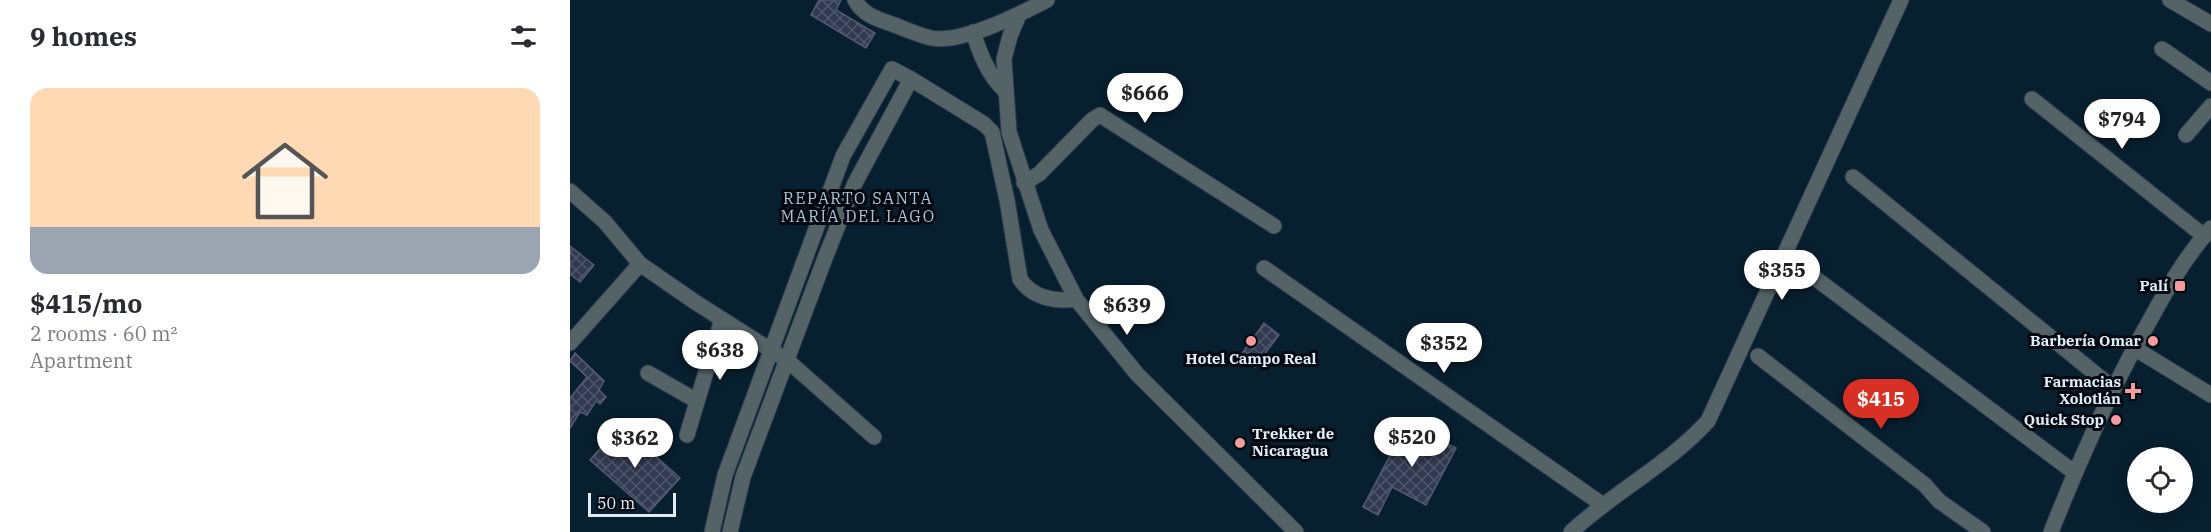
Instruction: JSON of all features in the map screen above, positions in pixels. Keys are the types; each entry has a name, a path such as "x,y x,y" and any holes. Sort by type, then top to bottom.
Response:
{"street":[{"path":"855,0 860,9 873,18 932,38 952,39 1019,15 1047,0"},
{"path":"1571,532 1603,505 1691,440 1708,421 1901,0"},
{"path":"2170,0 2211,24"},
{"path":"1019,15 1004,59 1009,132 1041,230 1076,299 1137,374 1296,532"},
{"path":"973,32 981,57 1005,91"},
{"path":"2162,49 2211,83"},
{"path":"712,532 725,475 770,348 843,156 892,69 984,124 992,132 1007,200 1020,279 1026,288 1037,295 1058,300 1076,299"},
{"path":"730,532 743,477 855,183 911,80"},
{"path":"2032,99 2207,232 2178,270 2113,388 2074,473 2051,532"},
{"path":"2186,135 2211,106"},
{"path":"1024,183 1039,174 1092,120 1100,115 1274,226"},
{"path":"1853,177 2113,388"},
{"path":"570,191 606,222 640,264 788,361 874,437"},
{"path":"570,343 640,264"},
{"path":"1264,268 1603,505"},
{"path":"1807,272 2074,473"},
{"path":"687,435 722,319"},
{"path":"2134,348 2211,395"},
{"path":"1758,356 1925,485 1939,501 1983,532"},
{"path":"648,373 697,401"}],"building":[{"path":"819,0 841,0 836,10 875,33 866,48 811,15"},
{"path":"570,246 594,265 580,282 570,274"},
{"path":"1264,323 1279,335 1255,367 1240,356"},
{"path":"575,353 604,381 599,390 606,397 600,404 596,401 587,415 580,412 570,428 570,398 587,377 570,361"},
{"path":"1407,423 1456,448 1426,505 1392,487 1378,515 1363,507"},
{"path":"621,425 680,478 649,512 590,460"}],"place":[{"name":"Palí","path":"2180,286"},
{"name":"Hotel Campo Real","path":"1251,341"},
{"name":"Barbería Omar","path":"2153,341"},
{"name":"Farmacias Xolotlán","path":"2133,391"},
{"name":"Quick Stop","path":"2116,420"},
{"name":"Trekker de Nicaragua","path":"1240,443"}],"district":[{"name":"REPARTO SANTA MARÍA DEL LAGO","path":"858,207"}]}
